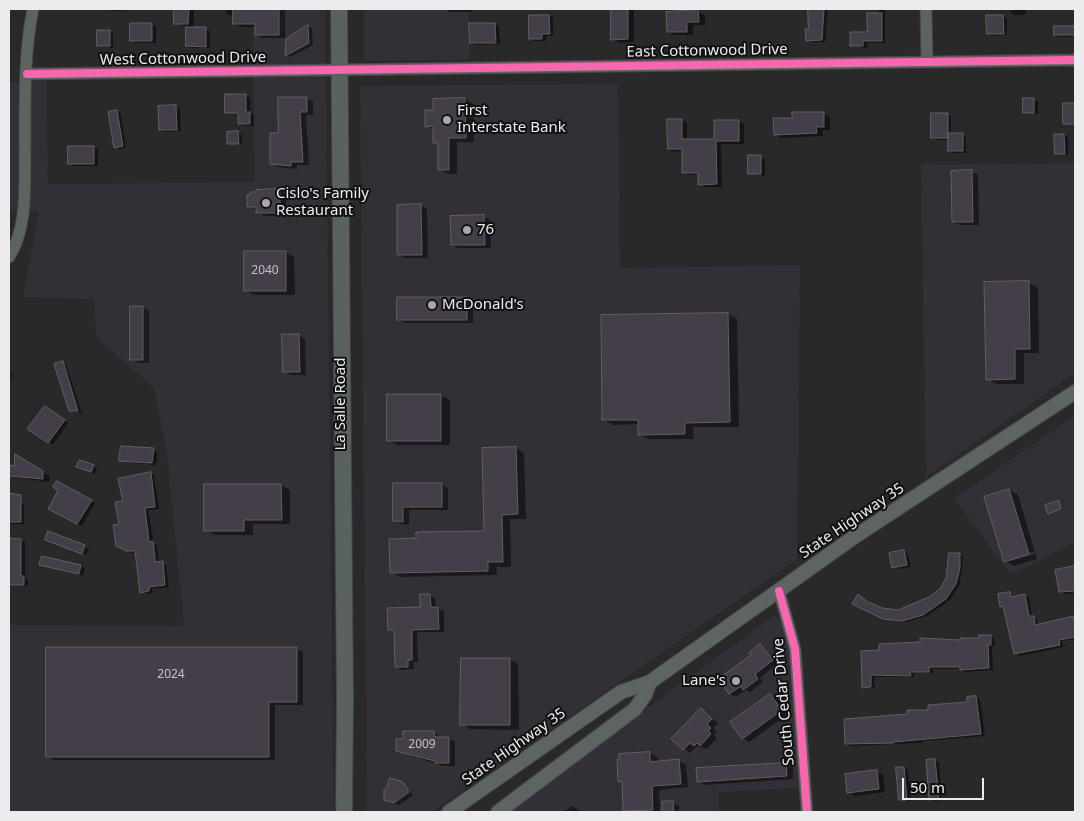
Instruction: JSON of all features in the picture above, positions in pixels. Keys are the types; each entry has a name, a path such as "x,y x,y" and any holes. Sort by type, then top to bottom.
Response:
{"highway":[{"name":"La Salle Road","path":"339,9 342,808"}],"main road":[{"name":"State Highway 35","path":"449,812 621,692 650,682 854,538 1075,392"},
{"name":"State Highway 35","path":"498,812 635,708 645,695 650,682"}],"street":[{"path":"9,257 18,237 24,196 27,74 33,9"},
{"path":"926,9 926,61"},
{"name":"East Cottonwood Drive","path":"339,71 1075,60"},
{"name":"West Cottonwood Drive","path":"27,74 339,71"},
{"name":"South Cedar Drive","path":"780,591 795,649 807,812"}],"shaded area":[{"path":"253,9 325,9 334,812 9,812 9,625 184,626 167,456 154,388 96,337 94,299 23,297 39,211 9,211 9,82 46,81 48,184 254,182"},
{"path":"364,9 469,9 470,60 364,61"},
{"path":"618,84 620,268 800,265 797,559 432,812 367,812 360,86"},
{"path":"1075,163 1075,373 926,477 921,165"},
{"path":"1075,416 1075,542 1011,575 954,498"},
{"path":"775,615 786,624 799,788 718,792 719,812 505,812"}],"building":[{"path":"174,9 189,9 188,24 174,24"},
{"path":"233,9 279,9 279,35 255,35 255,24 233,24"},
{"path":"611,9 628,9 628,39 611,40"},
{"path":"808,9 824,9 822,40 806,41 805,29 808,29"},
{"path":"698,10 699,22 687,22 687,32 667,32 666,12"},
{"path":"867,13 882,13 882,41 863,41 863,46 850,46 850,32 867,32"},
{"path":"529,15 549,15 550,34 542,34 542,39 529,39"},
{"path":"986,15 1003,15 1004,34 987,34"},
{"path":"130,23 152,23 152,41 130,41"},
{"path":"469,23 495,23 496,43 470,43"},
{"path":"308,25 309,43 285,56 286,39"},
{"path":"1054,26 1075,26 1075,35 1054,35"},
{"path":"186,27 206,27 206,47 186,46"},
{"path":"97,30 110,30 110,46 97,46"},
{"path":"225,94 246,94 246,112 250,112 250,124 238,124 238,113 225,113"},
{"path":"278,97 307,97 307,112 300,112 303,162 291,162 291,166 270,164 270,133 278,133"},
{"path":"465,98 466,138 449,138 449,170 438,170 438,143 433,143 433,126 425,127 425,110 433,110 433,99"},
{"path":"1023,98 1034,98 1034,113 1023,113"},
{"path":"1063,103 1075,103 1075,124 1063,124"},
{"path":"176,105 177,130 159,130 158,106"},
{"path":"117,110 123,146 114,148 108,112"},
{"path":"792,112 824,112 824,127 816,127 817,133 774,135 773,118 792,118"},
{"path":"931,113 948,113 948,138 931,138"},
{"path":"667,119 682,119 682,139 714,139 714,120 739,120 739,141 716,141 717,184 698,185 698,173 682,173 682,149 668,149"},
{"path":"238,131 239,144 227,144 227,132"},
{"path":"948,133 963,133 963,151 948,151"},
{"path":"1054,134 1064,134 1065,154 1055,154"},
{"path":"68,146 94,146 94,164 68,164"},
{"path":"748,155 761,155 761,174 748,174"},
{"path":"972,170 973,222 952,222 951,171"},
{"path":"280,189 280,213 256,213 256,207 247,207 247,195 250,195 250,192"},
{"path":"421,204 422,255 397,255 397,205"},
{"path":"484,215 485,245 451,245 450,216"},
{"path":"244,251 286,251 286,291 244,291"},
{"path":"1029,281 1030,349 1015,349 1015,379 986,380 984,282"},
{"name":"McDonald's","path":"397,297 467,297 467,320 397,320"},
{"path":"130,306 143,306 143,360 130,360"},
{"path":"728,313 730,422 685,423 685,434 638,435 638,420 602,420 601,315"},
{"path":"282,334 299,334 300,372 283,372"},
{"path":"63,361 78,411 69,411 54,364"},
{"path":"387,394 441,394 441,441 387,441"},
{"path":"45,406 65,420 48,443 27,429"},
{"path":"121,446 154,448 152,463 119,461"},
{"path":"516,447 518,514 502,515 503,562 488,562 488,571 390,573 389,539 416,538 416,532 484,531 482,448"},
{"path":"15,454 43,471 43,479 9,476 9,465 14,466"},
{"path":"80,460 94,465 91,472 76,467"},
{"path":"151,472 155,507 145,508 149,542 153,541 155,562 163,561 165,585 149,587 149,591 140,593 135,551 126,551 116,546 113,525 119,524 115,502 123,501 118,479"},
{"path":"57,481 92,500 77,524 48,509 58,490 53,487"},
{"path":"393,483 442,483 442,507 403,507 403,522 393,521"},
{"path":"204,484 281,484 282,520 244,520 244,531 204,531"},
{"path":"1009,489 1029,554 1004,562 984,497"},
{"path":"9,493 21,495 21,522 9,522"},
{"path":"1059,501 1061,509 1048,514 1045,505"},
{"path":"48,531 85,545 82,554 45,540"},
{"path":"9,538 21,539 21,576 24,576 24,585 9,585"},
{"path":"904,550 907,565 892,568 889,553"},
{"path":"949,553 960,553 960,568 956,584 946,599 923,615 902,621 883,619 852,604 858,594 868,602 882,608 898,610 929,597 940,589 946,578"},
{"path":"42,556 81,565 79,574 39,565"},
{"path":"1075,566 1075,591 1059,592 1055,570"},
{"path":"1010,592 1011,597 1025,594 1029,616 1034,616 1035,625 1074,616 1075,637 1059,640 1060,645 1014,654 1003,606 1000,607 998,594"},
{"path":"420,594 430,594 431,607 438,607 439,629 412,630 412,660 408,660 408,667 395,667 394,630 388,630 387,608 420,607"},
{"path":"979,635 991,635 991,645 988,645 989,668 960,670 960,667 929,667 929,672 910,672 911,676 871,675 871,687 862,688 861,651 879,650 879,644 920,642 920,638 960,640 960,638 979,638"},
{"path":"760,644 773,660 755,674 758,679 743,690 741,686 729,694 718,679 751,655 749,653"},
{"path":"46,647 297,647 297,702 269,702 269,757 46,757"},
{"path":"461,658 510,658 510,725 460,725"},
{"path":"770,694 782,710 742,739 730,722"},
{"path":"976,696 981,734 894,743 845,744 844,719 907,714 907,710 928,710 928,705 967,702 967,697"},
{"path":"701,708 712,719 707,724 711,728 708,731 711,734 700,746 697,743 694,746 690,743 683,750 671,739"},
{"path":"403,731 434,731 435,737 449,737 449,763 435,763 435,761 396,751 396,739 403,739"},
{"path":"650,752 650,762 679,759 681,784 652,786 653,810 623,811 622,781 618,782 617,759 619,759 619,754"},
{"path":"935,759 939,799 929,800 926,760"},
{"path":"786,763 787,776 697,782 696,768"},
{"path":"896,767 904,767 907,800 899,800"},
{"path":"877,770 879,789 847,793 845,774"},
{"path":"390,778 403,782 409,792 394,803 384,800 384,789 386,789"},
{"path":"673,801 674,812 662,812 662,802"}],"cycle path":[{"path":"27,74 1075,60"},
{"path":"779,591 795,649 807,812"}],"place":[{"name":"First Interstate Bank","path":"447,120"},
{"name":"Cislo's Family Restaurant","path":"266,203"},
{"name":"76","path":"467,230"},
{"name":"McDonald's","path":"432,305"},
{"name":"Lane's","path":"736,681"}]}
